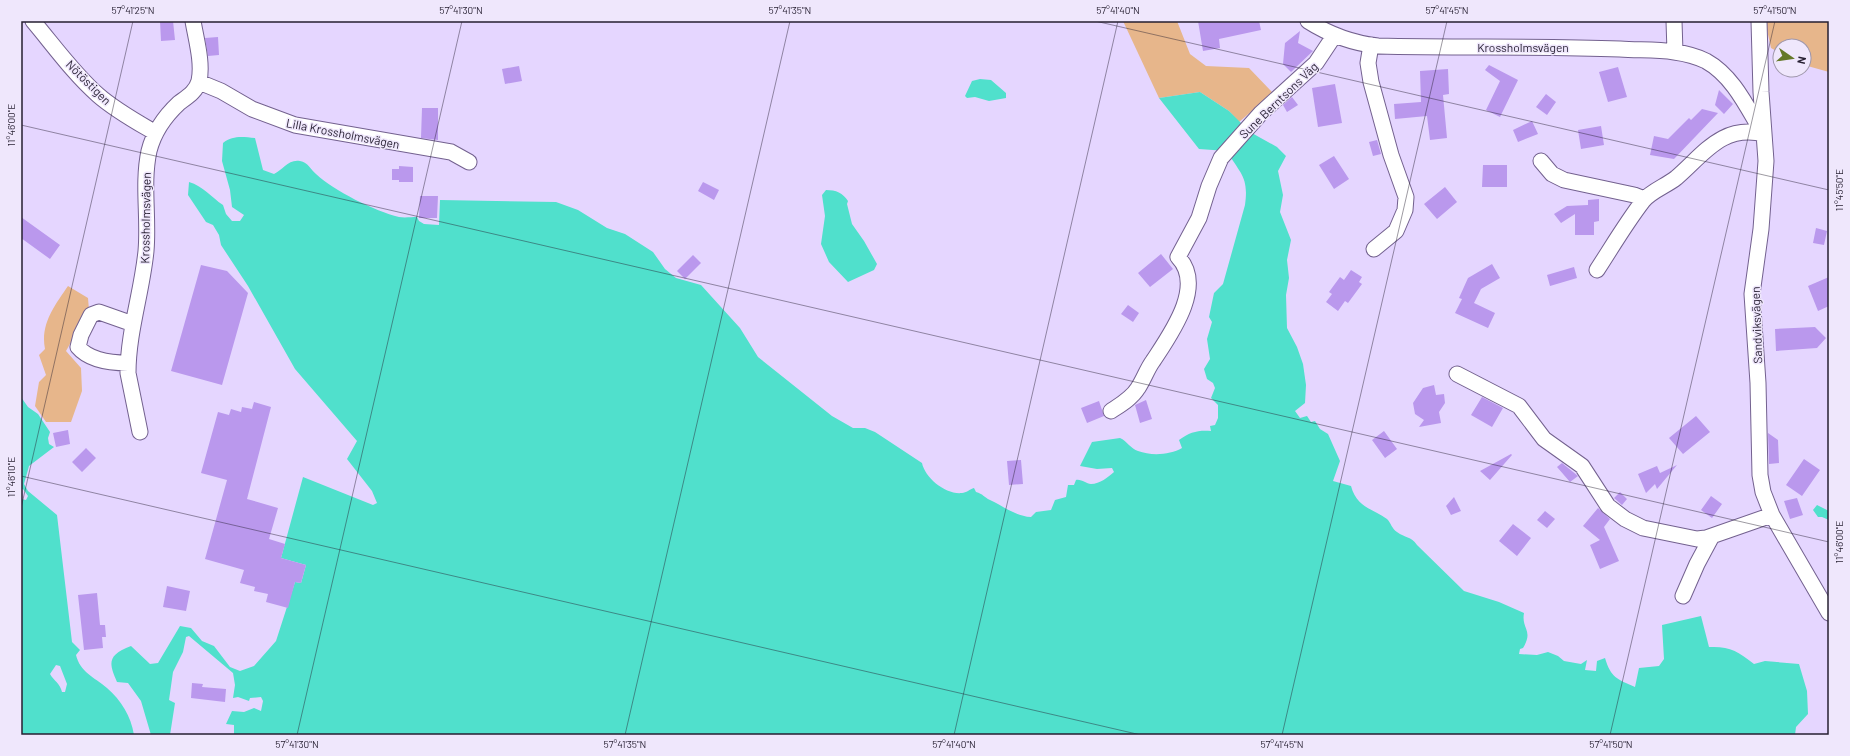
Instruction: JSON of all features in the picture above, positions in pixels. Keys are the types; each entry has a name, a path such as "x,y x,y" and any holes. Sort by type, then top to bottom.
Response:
{"street":[{"name":"Nötöstigen","path":"33,21 80,77 98,95 120,111 154,132"},
{"path":"193,21 199,62 199,82"},
{"name":"Krossholmsvägen","path":"1308,21 1334,36 1371,45 1424,47 1539,46 1675,52 1701,59 1725,76 1741,96 1764,134"},
{"path":"1674,21 1675,52"},
{"name":"Sandviksvägen","path":"1758,21 1766,161 1765,193 1752,294 1758,383 1760,475 1763,492 1772,515 1829,613"},
{"name":"Sune Berntsons Väg","path":"1111,412 1138,389 1152,363 1172,334 1185,307 1188,279 1186,264 1178,257 1199,218 1209,186 1221,158 1261,113 1316,63 1334,36"},
{"path":"1371,45 1368,64 1371,82 1406,198 1405,210 1396,231 1374,249"},
{"name":"Krossholmsvägen","path":"140,432 128,373 128,364 133,324 143,278 146,249 146,171 154,132 163,120 195,90 199,82"},
{"name":"Lilla Krossholmsvägen","path":"199,82 252,109 280,121 310,128 451,152 469,162"},
{"path":"1597,270 1644,199 1675,178 1697,158 1727,136 1743,131 1764,134"},
{"path":"1542,161 1552,174 1564,180 1634,195 1644,199"},
{"path":"128,364 115,363 83,353 78,347 81,335 91,315 99,312 133,324"},
{"path":"1457,374 1519,406 1544,439 1582,466 1608,506 1643,528 1689,539 1697,539 1712,536 1772,515"},
{"path":"1683,596 1697,564 1712,536"}],"shaded area":[{"path":"1123,21 1177,21 1190,54 1206,66 1249,68 1273,93 1239,122 1229,111 1200,92 1159,98"},
{"path":"1765,21 1829,21 1829,72 1812,67 1812,38 1772,38 1771,48"},
{"path":"980,79 991,80 1006,93 1006,98 989,101 975,97 967,98 965,96 972,81"},
{"path":"1200,92 1229,111 1250,132 1277,147 1286,156 1278,171 1283,195 1280,212 1291,240 1287,260 1289,278 1286,295 1287,328 1297,347 1303,364 1306,385 1305,403 1295,411 1300,418 1307,416 1311,422 1315,421 1320,429 1328,434 1340,461 1333,481 1351,486 1357,499 1361,503 1387,519 1397,532 1412,540 1464,591 1499,602 1524,613 1524,623 1527,637 1523,648 1520,649 1519,654 1537,655 1548,652 1558,656 1564,661 1581,664 1587,660 1585,670 1596,671 1597,661 1605,658 1612,674 1635,687 1639,668 1659,666 1664,659 1662,625 1701,616 1709,647 1722,647 1733,650 1754,664 1765,661 1799,664 1807,691 1808,714 1796,727 1795,735 234,735 234,725 226,724 232,711 244,712 254,708 261,711 263,701 261,697 250,698 249,701 238,697 233,698 235,685 233,673 189,636 186,637 183,652 173,672 169,700 175,703 170,735 151,735 141,701 128,683 117,682 111,664 114,656 123,649 131,646 150,664 158,663 180,626 191,628 202,641 214,646 230,667 240,671 254,666 276,641 295,582 301,583 306,565 281,558 303,477 373,505 377,503 372,491 347,459 357,441 295,369 248,286 221,245 219,235 213,225 206,222 188,195 189,182 203,189 223,205 226,214 232,221 240,221 244,215 232,207 230,190 222,161 223,143 227,140 238,137 255,138 263,170 274,174 289,163 296,161 303,162 333,187 355,200 399,217 417,217 419,221 424,224 439,225 440,200 556,202 578,210 607,228 625,234 653,252 665,269 676,278 701,285 740,328 758,357 832,416 853,428 865,428 875,432 922,463 924,469 932,480 943,488 956,493 962,493 974,488 976,492 1009,510 1020,515 1031,517 1036,512 1051,510 1055,500 1066,497 1068,485 1074,485 1076,480 1094,484 1104,480 1114,472 1112,468 1097,469 1080,466 1092,442 1120,438 1133,449 1143,453 1160,454 1172,452 1182,448 1179,440 1187,435 1198,431 1211,431 1210,426 1215,425 1218,418 1218,405 1211,398 1215,388 1213,383 1207,379 1204,369 1210,359 1207,339 1212,322 1209,317 1214,293 1223,284 1245,205 1246,188 1242,176 1227,151 1199,149 1159,98"},
{"path":"826,190 839,192 848,201 847,204 852,224 877,264 874,270 848,282 829,262 821,244 825,216 822,195"},
{"path":"68,286 88,298 89,310 66,351 81,368 82,391 71,422 46,422 35,406 39,382 46,375 39,355 45,349 45,331 50,315"},
{"path":"21,397 28,407 38,414 50,432 48,438 49,444 54,447 29,466 24,484 28,491 57,515 72,642 80,650 76,655 78,661 88,674 107,688 121,703 128,715 134,735 21,735 21,499 26,500 28,496 23,489 21,489","holes":["56,665 60,666 67,684 65,692 62,692 60,686 50,674"]},
{"path":"1817,505 1829,511 1829,520 1818,517 1813,510"}],"building":[{"path":"160,21 173,21 175,40 161,41"},
{"path":"1198,21 1259,21 1261,30 1219,39 1220,48 1203,51"},
{"path":"1300,31 1298,43 1313,51 1291,72 1283,64 1285,43"},
{"path":"218,37 219,55 208,56 205,38"},
{"path":"1489,65 1518,80 1500,117 1486,110 1500,81 1485,70"},
{"path":"519,66 522,81 505,84 502,69"},
{"path":"1618,67 1627,97 1608,102 1599,72"},
{"path":"1448,69 1449,94 1443,95 1447,138 1430,140 1427,116 1395,119 1394,104 1421,102 1420,71"},
{"path":"1335,84 1342,123 1318,127 1312,88"},
{"path":"1719,90 1733,104 1724,114 1715,105"},
{"path":"1546,94 1556,102 1547,115 1536,107"},
{"path":"1292,97 1298,105 1287,112 1283,105"},
{"path":"422,108 438,108 438,140 421,138"},
{"path":"1702,109 1718,113 1674,159 1650,155 1654,136 1668,139 1689,118 1691,120"},
{"path":"1532,121 1538,134 1518,142 1513,130"},
{"path":"1601,126 1604,145 1581,149 1578,130"},
{"path":"1377,140 1381,154 1373,156 1369,142"},
{"path":"1334,156 1349,179 1334,189 1319,165"},
{"path":"1483,165 1507,165 1507,187 1482,187"},
{"path":"399,166 413,167 413,182 399,182 399,180 392,180 392,169 399,169"},
{"path":"703,182 719,190 714,200 698,191"},
{"path":"1445,187 1457,202 1437,219 1424,204"},
{"path":"420,196 438,196 437,218 419,218"},
{"path":"1599,199 1599,221 1594,222 1594,235 1575,235 1575,214 1561,223 1554,214 1567,206 1588,205 1588,200"},
{"path":"21,217 60,245 50,259 21,238"},
{"path":"1816,228 1827,231 1824,245 1813,243"},
{"path":"1161,254 1173,269 1150,287 1138,273"},
{"path":"693,255 701,263 685,279 677,271"},
{"path":"1492,264 1500,278 1481,289 1474,303 1495,313 1488,328 1455,313 1462,299 1459,298 1468,278"},
{"path":"201,265 227,271 248,293 222,385 171,371"},
{"path":"1574,267 1577,278 1550,286 1547,275"},
{"path":"1351,270 1362,277 1359,282 1362,284 1348,303 1345,301 1338,311 1326,302 1332,294 1329,292 1340,277 1344,280"},
{"path":"1829,277 1829,306 1818,311 1808,286"},
{"path":"1128,305 1139,313 1133,322 1121,314"},
{"path":"1815,327 1826,338 1817,348 1776,351 1775,329"},
{"path":"1434,385 1436,395 1444,394 1445,403 1439,412 1441,423 1419,427 1424,420 1415,414 1413,403 1423,388"},
{"path":"1482,397 1503,408 1492,427 1471,415"},
{"path":"1146,400 1152,419 1140,423 1135,405"},
{"path":"1099,401 1104,416 1087,423 1081,408"},
{"path":"254,402 271,407 247,499 278,508 269,539 285,544 281,558 306,565 301,583 295,582 288,608 266,602 268,594 254,591 255,587 240,583 244,570 205,559 227,480 201,473 218,412 229,415 231,409 241,412 242,407 252,409"},
{"path":"1696,416 1710,432 1683,454 1669,438"},
{"path":"68,430 70,444 56,447 53,433"},
{"path":"1384,431 1397,449 1385,458 1372,440"},
{"path":"1768,433 1778,440 1779,463 1769,464"},
{"path":"86,448 96,458 82,472 72,462"},
{"path":"1511,454 1512,455 1490,480 1480,471"},
{"path":"1804,459 1820,470 1802,496 1786,485"},
{"path":"1021,460 1023,484 1009,485 1007,461"},
{"path":"1562,463 1578,476 1570,482 1557,467"},
{"path":"1677,465 1657,489 1655,484 1646,493 1638,474 1657,466 1660,473"},
{"path":"1620,492 1627,499 1622,505 1614,498"},
{"path":"1711,496 1722,504 1712,518 1701,510"},
{"path":"1454,497 1461,511 1451,515 1446,506"},
{"path":"1797,498 1803,515 1790,519 1784,501"},
{"path":"1598,508 1610,519 1604,527 1619,561 1600,569 1590,545 1600,540 1583,526"},
{"path":"1545,511 1555,519 1547,528 1537,520"},
{"path":"1513,524 1531,538 1517,556 1499,541"},
{"path":"167,586 190,591 186,611 163,607"},
{"path":"97,593 100,625 105,625 106,637 102,637 103,648 84,650 78,595"},
{"path":"192,683 203,684 202,687 226,689 225,702 191,698"}]}
